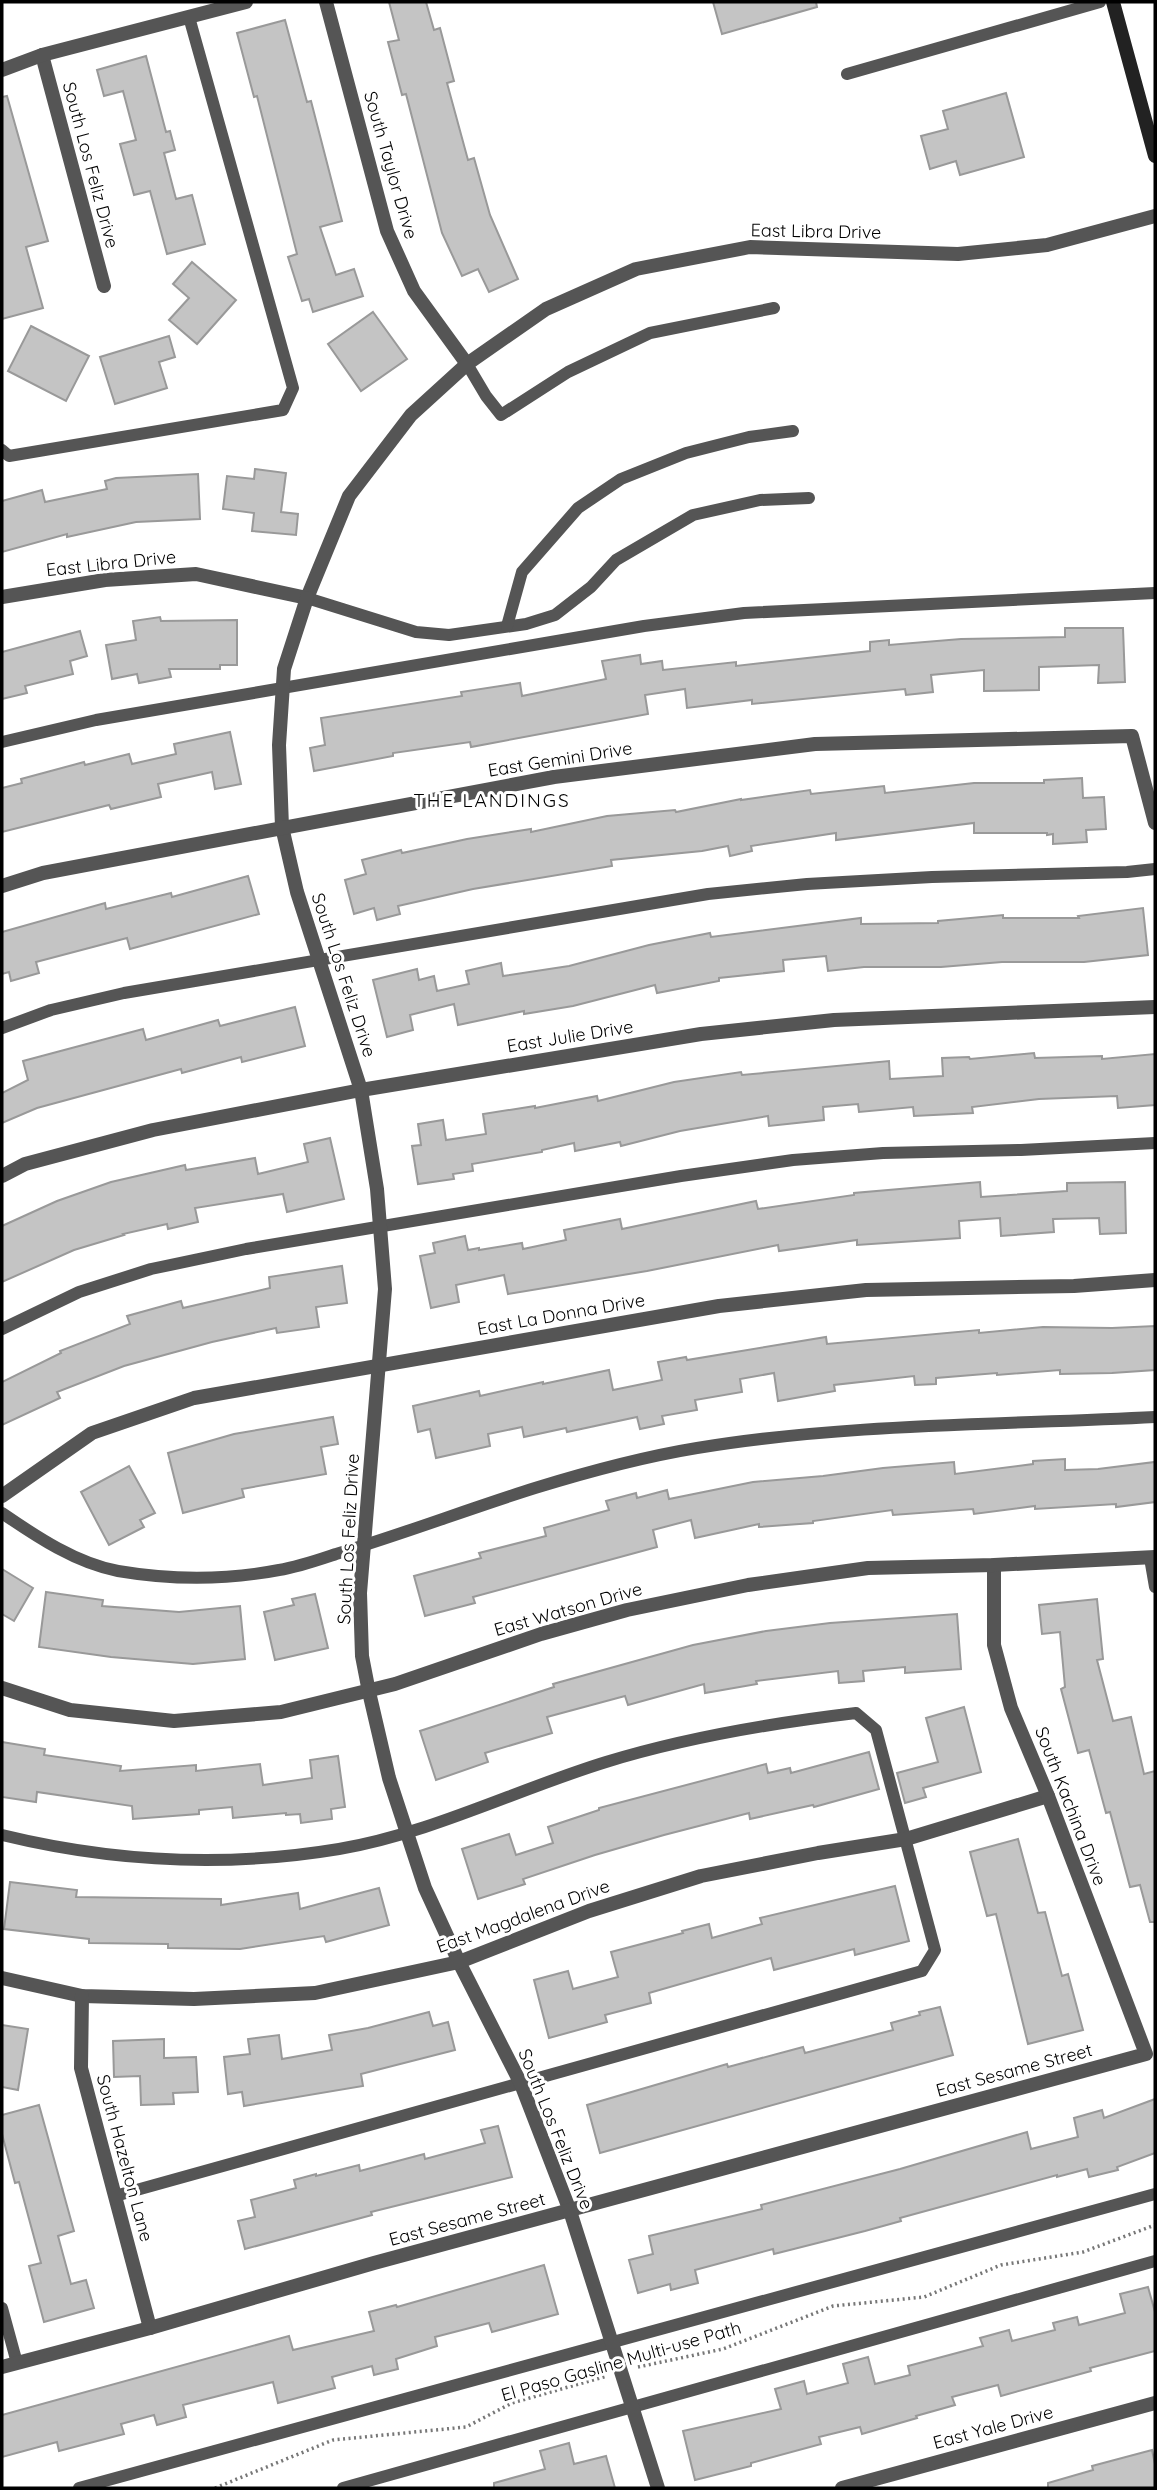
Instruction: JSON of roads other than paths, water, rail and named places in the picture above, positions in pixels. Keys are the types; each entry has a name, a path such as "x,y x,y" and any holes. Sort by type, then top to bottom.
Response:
{"main road":[{"path":"1113,2 1155,156"}],"street":[{"path":"2,70 42,55 246,2"},
{"name":"South Taylor Drive","path":"326,2 387,231 414,290 467,364"},
{"name":"South Los Feliz Drive","path":"42,55 104,286"},
{"name":"East Libra Drive","path":"2,597 105,580 196,574 307,598 349,496 411,415 467,364 546,309 636,270 750,247 958,254 1047,245 1155,216"},
{"name":"South Los Feliz Drive","path":"307,598 284,668 279,745 282,827 297,892 361,1090 377,1189 385,1289 360,1593 362,1656 379,1743 425,1888 521,2084 570,2211 658,2488"},
{"name":"East Gemini Drive","path":"2,886 43,873 554,777 815,744 1132,736 1155,823"},
{"name":"East Julie Drive","path":"2,1176 25,1164 153,1130 361,1090 701,1034 834,1020 1155,1007"},
{"name":"East La Donna Drive","path":"2,1496 92,1433 194,1398 746,1303 866,1290 1074,1286 1155,1280"},
{"name":"East Watson Drive","path":"2,1688 70,1710 174,1721 281,1713 369,1692 553,1630 627,1610 747,1585 867,1568 1152,1557"},
{"name":"South Kachina Drive","path":"994,1565 994,1645 1011,1708 1048,1796 1146,2054"},
{"name":"East Magdalena Drive","path":"2,1978 82,1996 194,1999 315,1993 459,1962 589,1911 701,1876 906,1839 1048,1796"},
{"name":"South Hazelton Lane","path":"82,1996 81,2068 150,2328"},
{"name":"East Sesame Street","path":"2,2367 150,2328 374,2263 1146,2054"},
{"name":"East Yale Drive","path":"842,2488 1155,2403"}],"lane":[{"path":"847,74 1100,2"},
{"path":"2,450 9,456 283,410 293,388 189,17"},
{"path":"467,364 501,415 568,372 650,333 774,308"},
{"path":"507,626 522,572 564,524 589,501 621,479 686,453 793,431"},
{"path":"307,598 416,632 449,635 526,624 555,615 591,587 616,560 693,515 760,500 809,498"},
{"path":"2,742 96,720 644,626 744,613 1155,593"},
{"path":"2,1028 51,1010 124,993 720,892 807,884 1155,869"},
{"path":"2,1329 79,1292 151,1269 246,1249 553,1197 793,1160 883,1153 1155,1143"},
{"path":"2,1513 37,1537 79,1558 117,1571 171,1577 223,1577 281,1570 363,1546 534,1488 610,1467 696,1448 904,1426 1155,1417"},
{"path":"1152,1557 1155,1587"},
{"path":"2,1835 45,1846 123,1858 198,1861 271,1857 340,1849 406,1833 607,1762 680,1742 784,1722 856,1713 876,1730 935,1950 922,1971 115,2196"},
{"path":"79,2488 1155,2194"},
{"path":"343,2488 1155,2260"},
{"path":"2,2308 17,2363"}],"district":[{"name":"THE LANDINGS","path":"492,800"}]}
